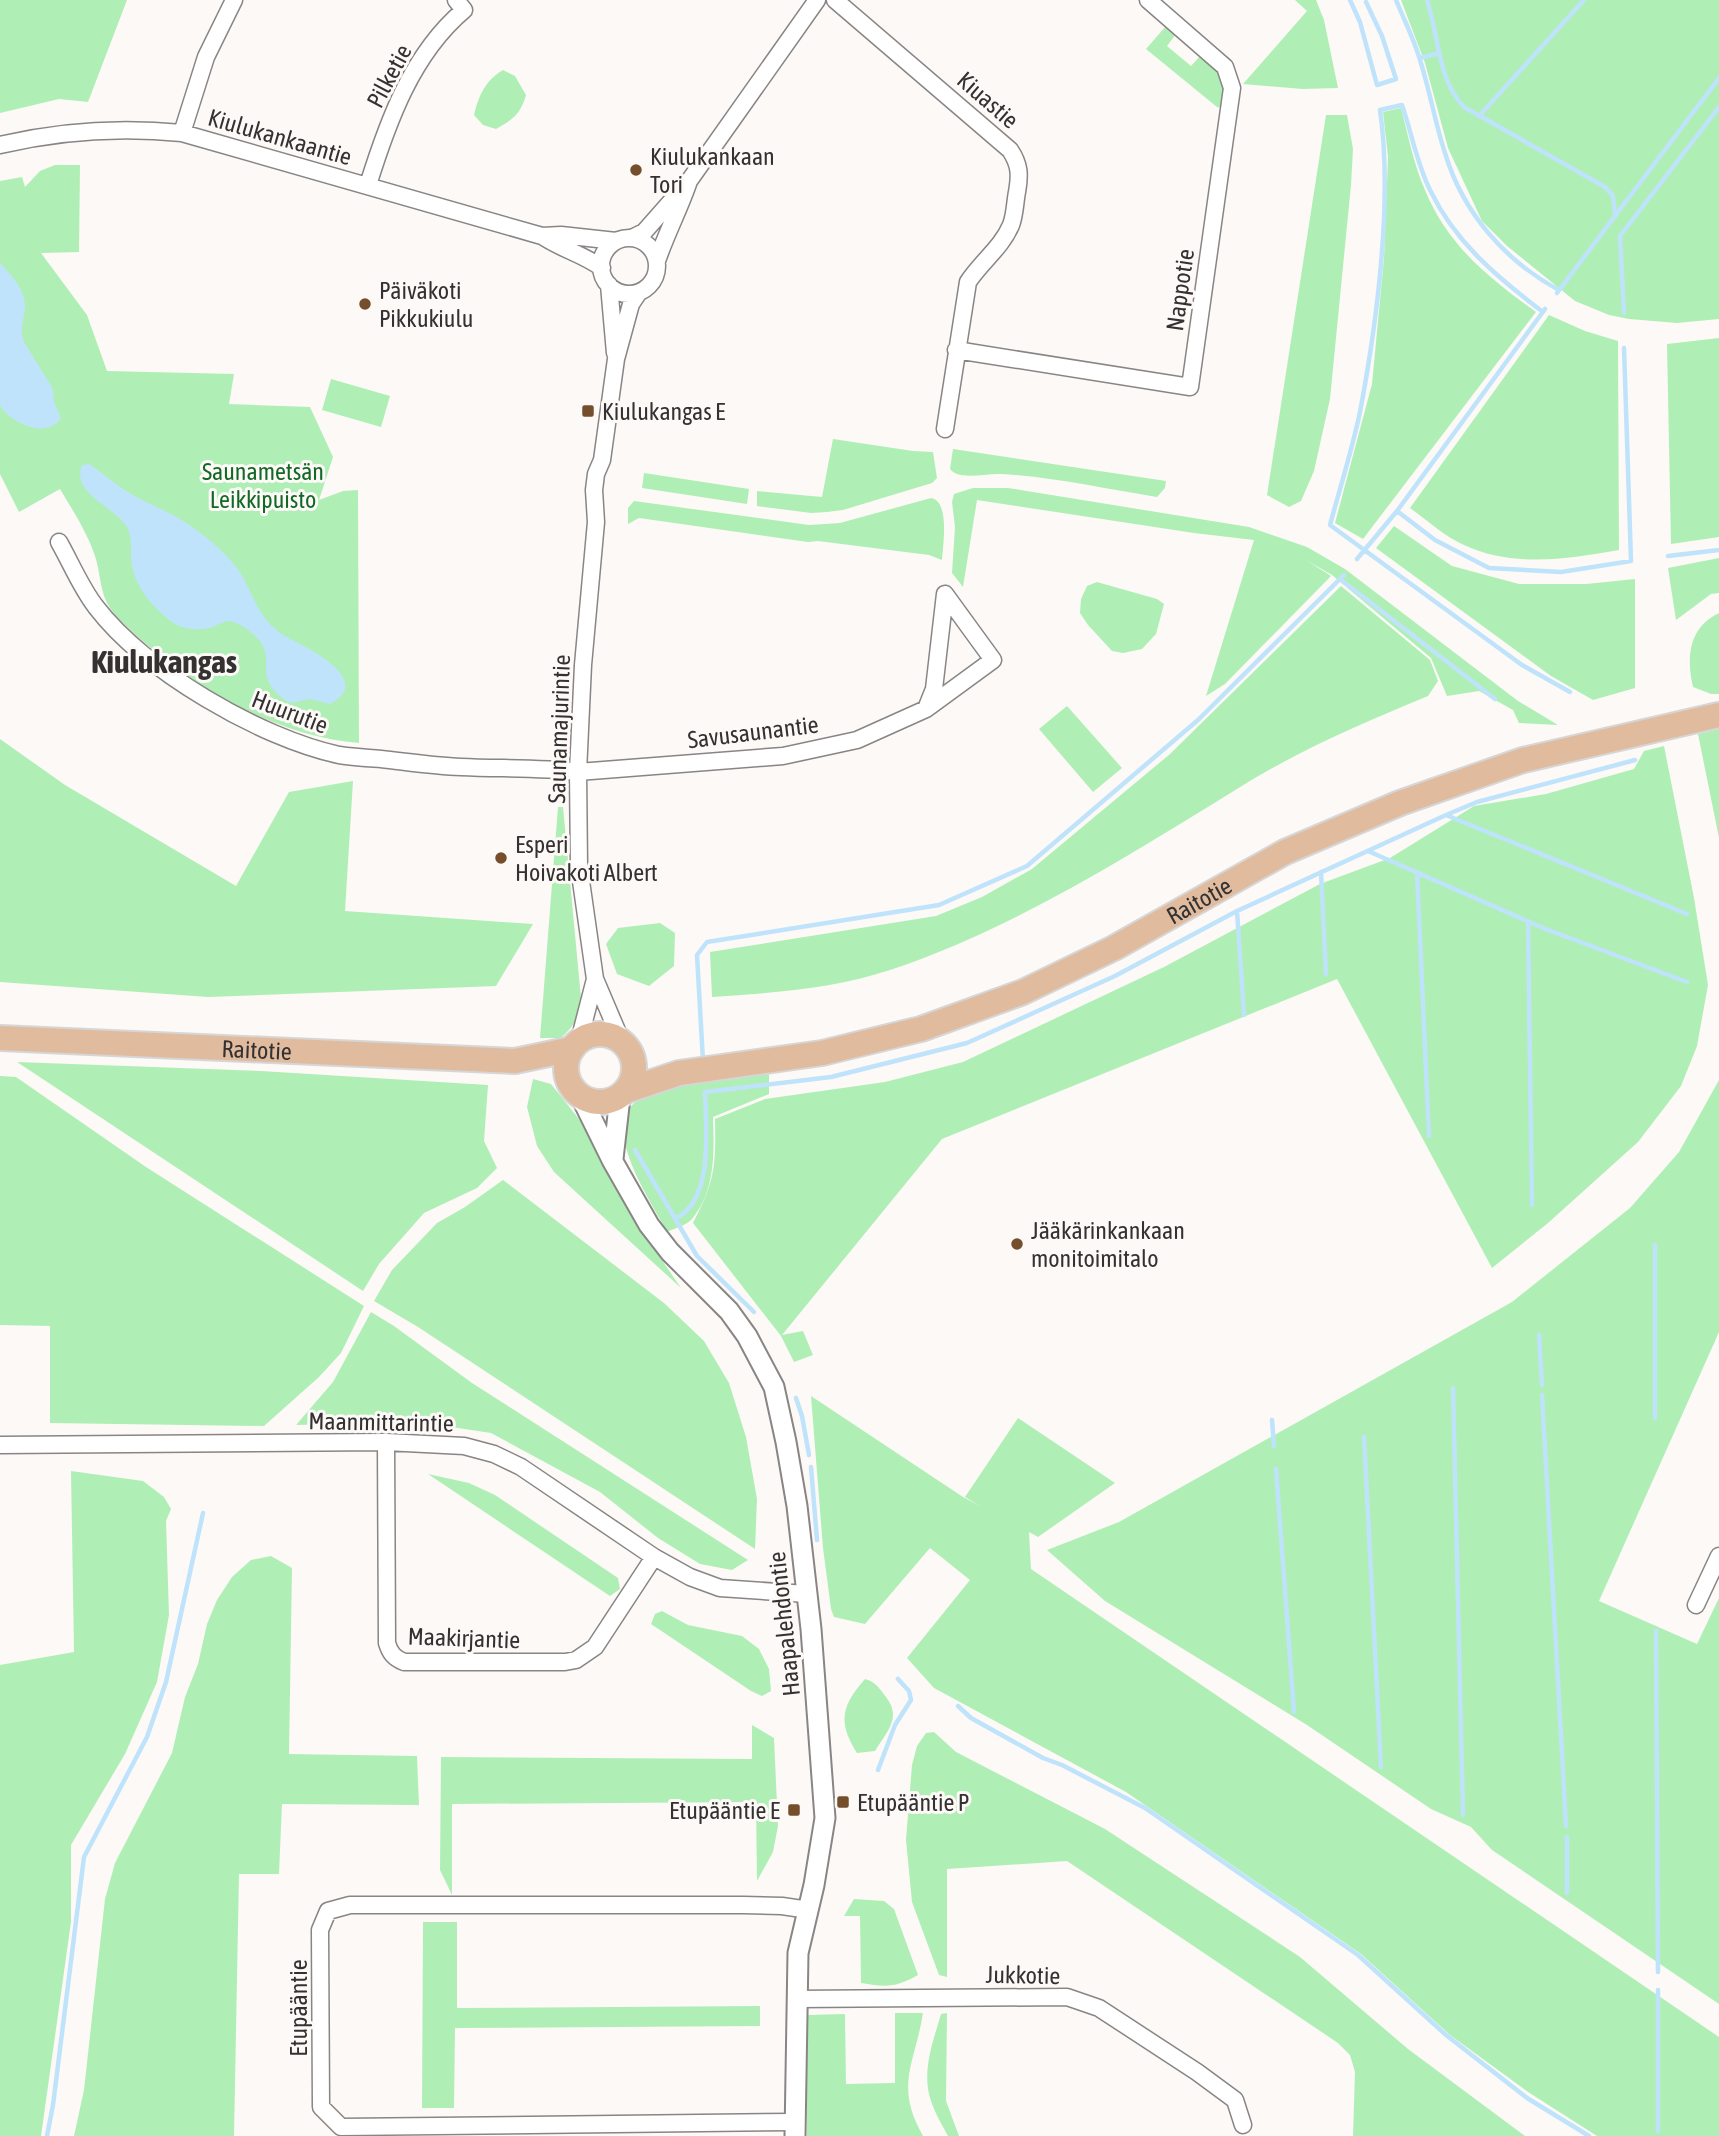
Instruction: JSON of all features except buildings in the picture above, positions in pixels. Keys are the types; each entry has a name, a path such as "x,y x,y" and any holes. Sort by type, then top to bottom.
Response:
{"main road":[{"name":"Raitotie","path":"624,1093 679,1073 822,1053 921,1029 1034,986 1114,948 1285,852 1400,803 1523,760 1719,715"},
{"name":"Raitotie","path":"0,1038 515,1061 575,1045 589,1036 600,1034 611,1035 627,1049 679,1073"},
{"path":"575,1045 566,1069 574,1088 600,1103 624,1093 633,1080 627,1049"},
{"name":"Raitotie","path":"515,1061 574,1088"}],"street":[{"path":"182,133 206,57 234,0"},
{"name":"Pilketie","path":"368,185 389,123 408,81 433,42 464,10 456,0"},
{"path":"689,181 669,226 653,281 639,292 623,293 609,285 601,268 605,253 624,240 644,232 689,181 817,0"},
{"name":"Kiuastie","path":"835,0 968,113 1010,150 1017,160 1020,173 1012,224 996,249 968,282 945,429"},
{"name":"Nappotie","path":"956,350 1190,387 1232,88 1225,67 1148,0"},
{"name":"Kiulukankaantie","path":"0,145 76,133 151,130 182,133 542,236 591,260 601,268"},
{"name":"Kiulukankaantie","path":"542,236 561,234 624,240"},
{"path":"624,240 648,245 657,261"},
{"name":"Saunamajurintie","path":"609,285 616,359"},
{"name":"Saunamajurintie","path":"627,1049 595,979 579,867 578,772 583,665 596,522 596,474 602,460 616,359 631,303 639,292"},
{"name":"Huurutie","path":"59,542 96,607 114,628 198,694 287,740 339,755 461,767 578,772"},
{"name":"Savusaunantie","path":"578,772 783,756 857,740 926,709 993,660 945,594 934,689 926,709"},
{"name":"Saunamajurintie","path":"575,1045 595,979"},
{"name":"Haapalehdontie","path":"574,1088 649,1225 670,1252 729,1311 747,1336 774,1387 786,1442 797,1506 807,1594 823,1765 825,1818 809,1910 798,1953 795,2129"},
{"path":"612,1160 624,1093"},
{"name":"Maanmittarintie","path":"0,1444 386,1442 464,1446 494,1454 522,1467 654,1557 690,1577 720,1588 807,1594"},
{"name":"Maakirjantie","path":"386,1442 387,1643 396,1659 404,1662 576,1660 595,1647 654,1557"},
{"path":"1696,1605 1719,1556"},
{"name":"Etupääntie","path":"795,2129 341,2127 321,2107 320,1930 328,1911 350,1905 743,1905 809,1910"},
{"name":"Jukkotie","path":"796,1999 1067,1997 1099,2008 1197,2072 1235,2101 1243,2125"}],"green space":[{"path":"0,0 127,0 88,102 59,99 0,113"},
{"path":"1295,0 1316,0 1324,20 1338,88 1303,89 1243,84 1307,11"},
{"path":"1401,0 1719,0 1719,319 1677,323 1629,319 1609,315 1575,301 1507,246 1482,221 1448,148 1425,63"},
{"path":"1166,26 1176,34 1167,46 1191,66 1201,55 1218,73 1224,91 1223,108 1217,107 1146,49"},
{"path":"503,70 515,76 526,95 516,115 496,129 483,125 474,115 484,89"},
{"path":"1401,108 1421,180 1445,228 1486,273 1536,312 1363,539 1335,523 1372,384 1384,258 1388,157 1383,112"},
{"path":"1326,115 1347,115 1353,149 1351,185 1330,399 1314,471 1301,501 1289,507 1267,495"},
{"name":"Saunametsän Leikkipuisto","path":"55,165 80,165 79,252 41,253 87,315 107,371 234,374 229,404 310,407 333,457 319,500 343,491 358,490 359,743 299,731 241,708 187,676 139,638 107,603 92,547 60,489 19,512 0,474 0,181 22,177 25,187 40,171"},
{"path":"1549,315 1585,331 1618,341 1619,550 1541,560 1502,557 1457,542 1410,508"},
{"path":"1719,338 1719,537 1671,544 1667,344"},
{"path":"331,379 390,396 381,427 322,410"},
{"path":"833,439 933,452 937,478 932,483 843,510 811,513 757,506 757,491 822,497"},
{"path":"953,449 1166,481 1165,488 1157,497 1060,480 1001,474 960,475 950,469"},
{"path":"644,473 749,489 747,504 642,488"},
{"path":"973,488 1008,488 1249,527 1307,547 1345,569 1518,701 1558,725 1519,723 1513,710 1479,691 1447,696 1431,658 1332,575 1306,560 1331,576 1225,684 1206,696 1254,540 977,500 963,587 952,573 955,527 952,502 954,494"},
{"path":"931,498 937,501 943,515 942,560 929,555 808,542 639,518 628,524 628,508 634,501 809,525 840,523"},
{"path":"1394,526 1452,566 1519,584 1586,584 1635,579 1635,688 1593,700 1551,676 1376,548"},
{"path":"1719,558 1719,593 1711,594 1676,620 1668,568"},
{"path":"1097,582 1157,599 1164,604 1156,634 1142,649 1123,653 1112,651 1088,625 1080,613 1081,599 1087,586"},
{"path":"1341,586 1430,660 1438,681 1428,696 1283,762 1069,889 981,934 936,953 846,982 779,992 712,997 710,952 936,916 982,897 1032,869 1170,754"},
{"path":"1719,613 1719,694 1711,694 1693,687 1690,654 1701,626"},
{"path":"1067,706 1122,768 1093,792 1039,729"},
{"path":"1719,729 1719,838 1698,734"},
{"path":"0,739 65,785 236,886 289,792 353,781 345,911 533,924 496,986 208,997 0,982"},
{"path":"1664,746 1708,985 1697,1046 1681,1086 1638,1142 1548,1223 1492,1268 1337,979 942,1139 782,1335 803,1331 813,1355 794,1362 781,1336 693,1223 713,1173 715,1119 765,1099 885,1082 963,1062 1164,967 1320,884 1390,858 1474,806 1546,794 1634,769 1644,751"},
{"path":"558,807 563,807 581,998 578,1016 561,1038 540,1038"},
{"path":"660,923 675,933 674,966 649,986 617,974 606,944 618,928"},
{"path":"17,1062 261,1071 488,1085 484,1141 497,1168 477,1188 424,1213 379,1264 363,1291"},
{"path":"769,1072 769,1094 713,1117 712,1170 706,1196 690,1221 667,1232 632,1165 624,1136 623,1122 626,1113 639,1100 660,1090"},
{"path":"0,1076 16,1077 146,1167 364,1306 341,1353 319,1377 264,1426 50,1423 50,1326 0,1325"},
{"path":"533,1079 551,1084 583,1124 629,1212 681,1288 554,1172 537,1146 527,1107"},
{"path":"1719,1080 1719,1332 1599,1601 1697,1644 1719,1598 1719,2004 1492,1850 1471,1827 1431,1809 1307,1725 1105,1601 1047,1550 1119,1522 1512,1302 1630,1208 1679,1152"},
{"path":"503,1180 664,1303 704,1341 729,1383 746,1437 757,1499 755,1549 418,1327 374,1301 392,1270 437,1223"},
{"path":"371,1312 472,1383 748,1560 732,1570 700,1564 658,1538 600,1492 491,1433 438,1425 398,1429 374,1423 296,1425 333,1382"},
{"path":"811,1396 963,1497 980,1506 965,1497 1018,1418 1115,1483 1038,1537 1029,1532 1031,1569 1719,2037 1719,2136 1597,2136 1528,2092 1450,2035 1361,1954 1126,1792 934,1688 907,1658 970,1580 930,1548 865,1624 834,1617 823,1548"},
{"path":"71,1471 143,1481 164,1497 171,1509 166,1521 169,1615 157,1682 125,1754 71,1845 71,1922 41,2136 0,2136 0,1665 74,1652"},
{"path":"428,1474 469,1483 495,1495 618,1578 620,1589 610,1596"},
{"path":"271,1556 292,1568 289,1754 417,1756 419,1805 282,1804 279,1874 239,1874 234,2136 74,2136 84,2090 105,1899 115,1863 172,1753 185,1697 217,1600 232,1577 251,1560"},
{"path":"662,1611 688,1625 742,1636 759,1649 769,1669 771,1691 762,1696 751,1691 651,1624 655,1614"},
{"path":"865,1679 875,1684 886,1697 893,1711 893,1718 875,1751 857,1753 847,1732 845,1714 851,1697"},
{"path":"752,1725 774,1738 778,1826 773,1852 757,1881 756,1802 452,1804 452,1895 440,1870 441,1757 752,1759"},
{"path":"934,1732 956,1752 1105,1829 1300,1957 1408,2049 1525,2136 1353,2136 1355,2072 1350,2055 1338,2043 1067,1861 947,1869 947,1977 939,1975 912,1902 906,1840 912,1765 917,1746 926,1733"},
{"path":"854,1899 884,1901 894,1909 918,1975 890,1985 861,1983 860,1916 844,1916"},
{"path":"423,1922 457,1922 457,2008 760,2006 760,2026 455,2028 454,2108 422,2108"},
{"path":"895,2013 923,2013 908,2088 914,2118 923,2136 807,2136 807,2015 845,2014 846,2084 895,2083"},
{"path":"947,2013 946,2101 959,2136 948,2136 934,2110 928,2090 932,2046 941,2014"}],"water":[{"path":"0,263 17,283 23,295 24,342 53,389 54,402 61,418 47,428 29,427 20,423 0,406"},
{"path":"89,464 127,491 188,524 219,549 238,570 268,622 283,635 320,655 341,674 345,684 342,694 330,704 310,699 290,703 271,686 264,647 245,628 228,621 208,628 186,628 176,625 159,611 142,590 134,574 128,529 88,492 83,484 80,475 82,465"}],"waterway":[{"path":"1350,0 1360,22 1377,85 1396,79 1382,36 1366,2"},
{"path":"1396,0 1418,52 1445,153 1463,196 1504,250 1521,265 1559,290"},
{"path":"1427,0 1444,70 1455,96 1464,107 1605,187 1613,196 1615,214"},
{"path":"1479,116 1584,0"},
{"path":"1420,58 1439,53"},
{"path":"1557,293 1719,78"},
{"path":"1543,312 1494,273 1466,243 1441,210 1426,182 1402,105 1380,110 1385,182 1377,301 1360,412 1330,525 1522,665 1570,692"},
{"path":"1624,313 1620,236 1719,107"},
{"path":"1357,559 1397,511 1545,309"},
{"path":"1397,511 1435,540 1489,568 1561,572 1631,561 1624,348"},
{"path":"1668,556 1719,550"},
{"path":"703,1061 697,955 707,942 939,905 1027,866 1198,720 1344,575"},
{"path":"1340,579 1495,699"},
{"path":"1446,815 1477,802 1635,760"},
{"path":"1237,911 1446,815 1687,914"},
{"path":"1368,851 1543,928 1687,982"},
{"path":"1321,872 1326,974"},
{"path":"1417,872 1429,1136"},
{"path":"676,1218 688,1209 697,1196 702,1180 706,1143 705,1092 831,1077 967,1043 1115,976 1237,911 1244,1015"},
{"path":"1528,921 1532,1205"},
{"path":"635,1150 697,1256 754,1312"},
{"path":"1655,1245 1655,1418"},
{"path":"1539,1335 1542,1385"},
{"path":"1453,1388 1463,1815"},
{"path":"1542,1395 1566,1826"},
{"path":"796,1398 809,1455"},
{"path":"1272,1420 1274,1446"},
{"path":"1364,1437 1381,1767"},
{"path":"811,1467 817,1540"},
{"path":"1276,1469 1294,1712"},
{"path":"47,2136 84,1857 147,1737 166,1682 203,1513"},
{"path":"1656,1631 1658,1972"},
{"path":"878,1770 895,1725 911,1700 909,1691 898,1679"},
{"path":"958,1706 971,1718 1043,1758 1145,1808 1358,1955 1446,2035 1527,2098 1589,2136"},
{"path":"1567,1837 1567,1893"},
{"path":"1658,1990 1658,2131"}],"place":[{"name":"Kiulukankaan Tori","path":"636,170"},
{"name":"Päiväkoti Pikkukiulu","path":"365,304"},
{"name":"Kiulukangas E","path":"588,411"},
{"name":"Esperi Hoivakoti Albert","path":"501,858"},
{"name":"Jääkärinkankaan monitoimitalo","path":"1017,1244"},
{"name":"Etupääntie P","path":"843,1802"},
{"name":"Etupääntie E","path":"794,1810"}],"district":[{"name":"Kiulukangas","path":"164,661"}]}
